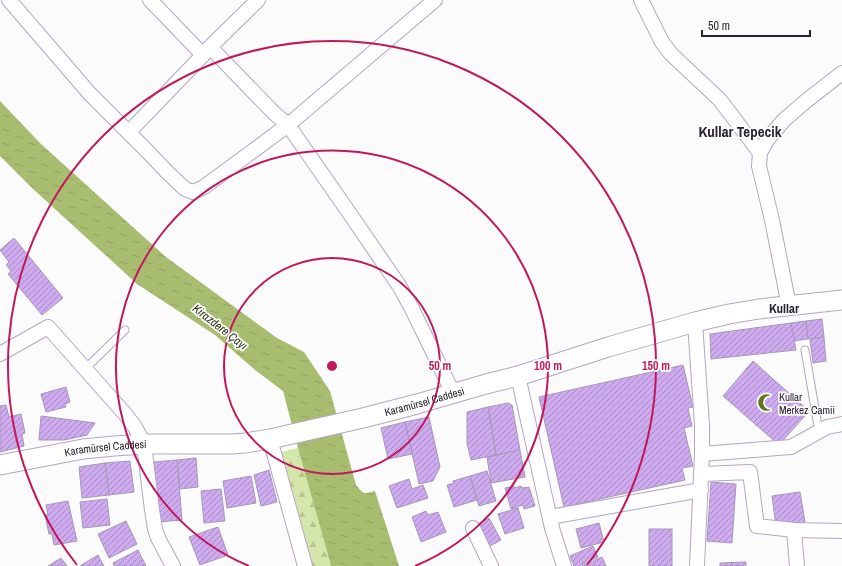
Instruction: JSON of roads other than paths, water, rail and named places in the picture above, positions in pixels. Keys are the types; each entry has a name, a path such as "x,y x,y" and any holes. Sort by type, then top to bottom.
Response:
{"main road":[{"name":"Karamürsel Caddesi","path":"0,465 83,449 114,446 144,444 232,444 270,439 417,404 518,376 608,347 695,322 759,309 842,300"}],"street":[{"path":"9,0 90,94 167,172 185,189 192,192 204,187 288,125 434,0"},
{"path":"150,0 288,125 400,287 453,393"},
{"path":"129,132 206,51 258,0"},
{"path":"640,0 662,42 671,54 720,100 760,153"},
{"path":"789,306 772,220 759,166 760,153 767,140 784,120 842,73"},
{"path":"695,322 702,424 702,474 697,566"},
{"path":"0,354 48,327 135,427 144,444 152,510 158,538 173,566"},
{"path":"518,376 554,535 564,566"},
{"path":"702,454 791,447 827,427 842,424"},
{"path":"270,439 306,566"},
{"path":"702,474 750,472 757,526 794,530 842,531"},
{"path":"550,517 701,490"},
{"path":"473,528 491,566"},
{"path":"794,530 797,566"}],"lane":[{"path":"85,369 126,330"},
{"path":"805,350 819,432"}],"water":[{"name":"Kirazdere Çayı","path":"0,101 41,144 166,257 277,338 304,352 330,391 356,485 364,493 375,491 399,566 331,566 283,391 255,370 215,335 137,284 32,188 0,156"}],"place":[{"name":"Kullar Merkez Camii","path":"766,403"}],"district":[{"name":"Kullar Tepecik","path":"740,132"},
{"name":"Kullar","path":"784,308"}]}
